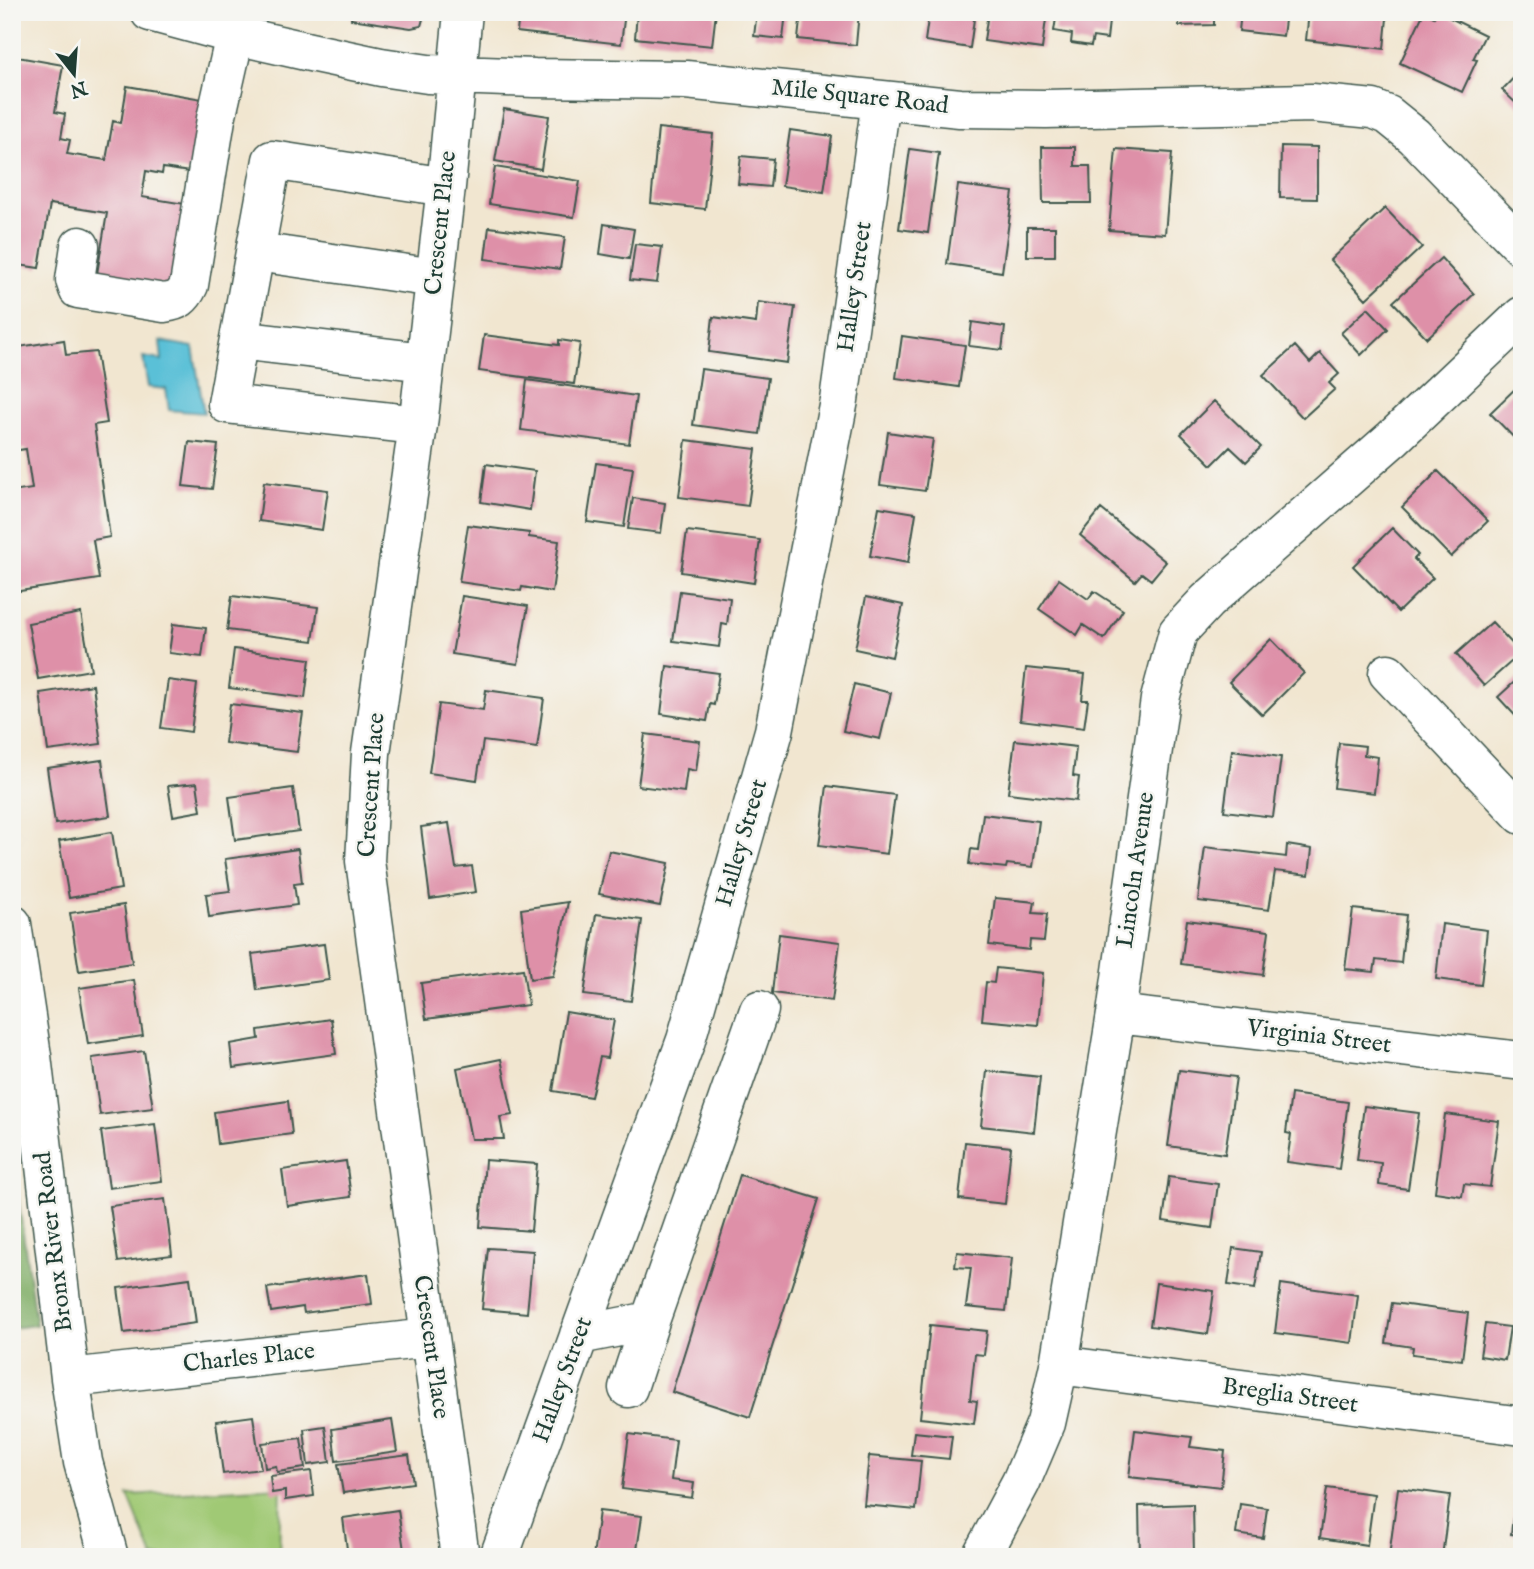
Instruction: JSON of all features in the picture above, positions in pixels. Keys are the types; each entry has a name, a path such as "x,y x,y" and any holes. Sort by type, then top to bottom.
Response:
{"street":[{"name":"Mile Square Road","path":"150,12 235,35 381,67 456,75 685,80 881,102 1003,109 1312,103 1373,110 1388,115 1414,136 1522,247"},
{"name":"Crescent Place","path":"460,1557 365,861 371,753 418,425 463,12"},
{"path":"80,246 75,280 78,289 164,303 178,301 185,294 189,285 216,119 235,35"},
{"name":"Halley Street","path":"499,1557 686,1040 774,730 839,400 881,102"},
{"path":"418,425 227,404 272,160 446,187"},
{"path":"257,252 435,278"},
{"name":"Lincoln Avenue","path":"981,1557 1021,1482 1046,1423 1059,1365 1116,1014 1160,699 1178,632 1208,601 1393,438 1522,316"},
{"path":"239,340 425,362"},
{"path":"1388,673 1522,816"},
{"name":"Bronx River Road","path":"12,924 32,1056 70,1378 83,1462 109,1557"},
{"path":"628,1388 759,1010"},
{"name":"Virginia Street","path":"1116,1014 1522,1061"},
{"path":"579,1335 650,1321"},
{"name":"Charles Place","path":"70,1378 429,1338"},
{"name":"Breglia Street","path":"1059,1365 1522,1426"}],"green space":[{"path":"12,1154 36,1325 12,1328"},
{"path":"281,1487 279,1557 153,1557 128,1495"}],"water":[{"path":"160,341 193,347 204,413 169,410 166,389 148,387 143,357 162,360"}],"building":[{"path":"352,12 425,12 421,26 411,28 351,19"},
{"path":"519,12 625,12 621,44 517,32"},
{"path":"637,12 716,12 712,46 635,38"},
{"path":"757,12 786,12 783,39 754,36"},
{"path":"801,12 859,12 856,45 798,39"},
{"path":"929,12 975,12 970,48 925,41"},
{"path":"988,12 1047,12 1042,49 984,41"},
{"path":"1057,12 1110,12 1107,39 1093,37 1091,46 1071,43 1072,34 1054,31"},
{"path":"1179,12 1214,12 1214,25 1179,26"},
{"path":"1241,12 1286,12 1283,36 1239,31"},
{"path":"1309,12 1347,12 1387,18 1384,49 1306,40"},
{"path":"1424,12 1434,17 1438,12 1485,35 1473,59 1477,60 1462,92 1400,63"},
{"path":"12,56 63,65 55,112 65,114 61,138 70,140 67,154 106,160 113,121 121,123 127,86 208,100 196,173 163,168 162,174 146,171 142,197 191,205 178,287 97,274 107,213 50,204 39,268 12,264 12,181 16,181 20,157 12,156"},
{"path":"1522,69 1522,109 1502,90"},
{"path":"504,109 549,116 541,169 495,161"},
{"path":"658,128 713,134 705,209 651,203"},
{"path":"790,130 832,136 824,192 782,186"},
{"path":"1281,146 1317,147 1317,199 1280,198"},
{"path":"1042,147 1075,147 1075,166 1090,166 1091,203 1043,203"},
{"path":"910,149 939,153 928,233 899,229"},
{"path":"1116,149 1172,153 1165,234 1109,230"},
{"path":"741,156 773,159 770,187 738,184"},
{"path":"495,167 580,181 574,217 489,204"},
{"path":"958,185 1013,192 1002,272 947,264"},
{"path":"1385,208 1422,247 1366,299 1330,260"},
{"path":"604,224 634,229 629,259 600,254"},
{"path":"489,227 565,237 560,269 485,259"},
{"path":"1027,227 1055,227 1055,256 1027,256"},
{"path":"635,244 662,247 657,283 630,280"},
{"path":"1441,258 1474,294 1427,338 1393,302"},
{"path":"758,302 795,307 787,363 709,352 713,317 756,323"},
{"path":"1368,308 1388,329 1361,355 1341,333"},
{"path":"972,322 1005,327 1002,350 969,346"},
{"path":"484,335 559,345 559,340 580,343 574,384 479,371"},
{"path":"902,336 965,345 959,387 896,378"},
{"path":"64,340 66,355 96,352 107,423 94,425 110,537 93,540 99,579 13,592 12,492 32,489 26,449 12,451 12,348"},
{"path":"1295,346 1310,363 1320,353 1339,374 1329,383 1335,389 1303,418 1263,375"},
{"path":"701,369 768,378 760,434 693,425"},
{"path":"527,380 636,396 629,444 521,430"},
{"path":"1522,382 1522,446 1490,413"},
{"path":"1214,401 1261,447 1246,462 1230,447 1212,465 1181,434"},
{"path":"888,432 933,439 925,491 880,485"},
{"path":"686,440 756,449 748,506 679,497"},
{"path":"189,442 218,445 212,489 183,486"},
{"path":"596,463 633,468 624,527 587,522"},
{"path":"486,464 535,471 530,510 481,502"},
{"path":"1438,471 1488,521 1451,557 1402,507"},
{"path":"264,482 328,490 322,530 259,521"},
{"path":"633,498 665,503 661,533 628,529"},
{"path":"879,507 916,513 908,563 870,556"},
{"path":"1101,509 1166,562 1151,580 1142,573 1135,581 1080,535"},
{"path":"468,525 529,533 529,537 559,541 552,592 522,587 521,591 459,582"},
{"path":"1392,528 1418,555 1414,559 1433,578 1398,612 1353,566"},
{"path":"687,531 760,540 754,583 681,572"},
{"path":"1059,579 1088,599 1094,591 1123,610 1104,639 1083,625 1077,635 1039,609"},
{"path":"680,591 730,598 727,625 722,624 719,647 673,641"},
{"path":"232,596 318,607 313,641 227,630"},
{"path":"462,596 528,606 518,664 452,654"},
{"path":"866,597 903,605 892,657 855,649"},
{"path":"81,613 91,670 38,679 28,623"},
{"path":"1492,622 1521,653 1484,686 1456,654"},
{"path":"173,624 206,628 202,657 169,653"},
{"path":"1271,639 1304,673 1262,715 1229,682"},
{"path":"234,649 310,659 305,698 229,688"},
{"path":"667,666 719,673 714,705 710,704 707,721 661,714"},
{"path":"1026,668 1085,674 1082,700 1088,700 1084,728 1020,720"},
{"path":"1522,675 1522,723 1498,697"},
{"path":"168,680 197,684 191,732 161,728"},
{"path":"854,684 891,693 880,739 843,731"},
{"path":"93,685 101,744 48,751 40,693"},
{"path":"486,690 544,698 537,748 483,741 477,780 429,773 439,704 483,710"},
{"path":"230,704 303,713 297,752 225,743"},
{"path":"645,734 700,741 696,771 687,769 684,792 638,786"},
{"path":"1015,740 1076,747 1073,776 1079,777 1076,801 1008,793"},
{"path":"1339,743 1365,746 1364,755 1378,757 1374,793 1334,788"},
{"path":"1232,750 1281,757 1273,817 1224,811"},
{"path":"102,760 110,816 55,824 47,768"},
{"path":"197,783 201,811 173,816 168,786"},
{"path":"827,786 895,795 887,854 819,845"},
{"path":"293,788 299,831 235,840 229,797"},
{"path":"983,814 1039,821 1033,867 1007,864 1006,868 969,864 971,849 978,850"},
{"path":"449,823 456,868 472,866 476,892 430,899 421,827"},
{"path":"112,832 121,889 69,898 59,841"},
{"path":"1287,845 1312,849 1309,875 1275,871 1269,910 1198,901 1205,847 1286,857"},
{"path":"298,849 302,883 294,884 297,905 209,917 206,894 230,891 225,859"},
{"path":"609,851 669,863 660,906 599,894"},
{"path":"995,898 1035,902 1033,913 1047,914 1044,941 1030,940 1029,950 989,945"},
{"path":"568,902 553,976 530,979 521,909"},
{"path":"124,905 132,963 79,971 70,913"},
{"path":"1353,909 1406,915 1401,963 1376,960 1374,972 1345,969"},
{"path":"596,914 642,920 631,1001 584,995"},
{"path":"1187,920 1269,931 1263,975 1181,964"},
{"path":"1442,924 1487,930 1481,985 1436,979"},
{"path":"779,934 840,942 832,1001 772,993"},
{"path":"324,944 329,980 257,990 252,954"},
{"path":"996,968 1043,973 1038,1025 982,1020 986,982 994,983"},
{"path":"523,969 528,1005 426,1019 421,983"},
{"path":"134,980 143,1036 88,1044 79,988"},
{"path":"566,1012 614,1020 607,1058 600,1057 591,1097 553,1091"},
{"path":"331,1019 336,1054 233,1068 230,1044 259,1039 258,1030"},
{"path":"144,1051 153,1108 100,1115 92,1058"},
{"path":"501,1059 513,1115 500,1117 504,1139 471,1139 457,1068"},
{"path":"1179,1070 1236,1077 1225,1154 1168,1146"},
{"path":"987,1071 1040,1077 1034,1132 981,1126"},
{"path":"1291,1094 1348,1102 1339,1169 1287,1162 1291,1134 1286,1133"},
{"path":"288,1101 292,1134 218,1144 214,1112"},
{"path":"1364,1106 1419,1113 1408,1189 1379,1185 1381,1163 1357,1160"},
{"path":"1445,1114 1499,1121 1490,1187 1464,1184 1462,1196 1435,1192"},
{"path":"155,1124 162,1181 109,1188 101,1131"},
{"path":"965,1142 1011,1147 1005,1204 959,1199"},
{"path":"485,1160 537,1164 531,1231 480,1227"},
{"path":"346,1161 351,1197 287,1206 282,1170"},
{"path":"740,1175 819,1199 750,1417 672,1392"},
{"path":"1169,1177 1218,1184 1212,1228 1163,1221"},
{"path":"165,1199 172,1255 118,1262 110,1206"},
{"path":"488,1248 533,1251 527,1313 482,1309"},
{"path":"1233,1248 1261,1252 1255,1289 1228,1285"},
{"path":"957,1252 1012,1258 1006,1311 966,1307 971,1268 955,1267"},
{"path":"368,1274 372,1304 304,1313 303,1307 271,1312 267,1288"},
{"path":"190,1278 196,1323 124,1333 118,1288"},
{"path":"1156,1283 1214,1291 1208,1334 1150,1326"},
{"path":"1281,1284 1358,1295 1352,1343 1275,1333"},
{"path":"1392,1303 1468,1313 1462,1360 1412,1354 1413,1347 1386,1343"},
{"path":"1485,1324 1510,1327 1505,1360 1480,1356"},
{"path":"930,1325 987,1331 984,1355 975,1354 970,1400 977,1401 974,1424 920,1418"},
{"path":"253,1416 261,1469 223,1474 216,1421"},
{"path":"392,1420 397,1452 336,1461 332,1429"},
{"path":"325,1426 330,1462 308,1465 304,1429"},
{"path":"1135,1430 1192,1437 1190,1447 1225,1451 1221,1487 1129,1477"},
{"path":"914,1432 952,1436 949,1459 911,1455"},
{"path":"629,1434 676,1440 671,1480 694,1483 692,1498 622,1489"},
{"path":"301,1438 305,1468 277,1472 276,1466 265,1468 262,1443"},
{"path":"409,1455 413,1483 343,1493 338,1464"},
{"path":"869,1456 921,1461 916,1510 864,1505"},
{"path":"311,1471 314,1496 285,1500 285,1491 272,1493 270,1476"},
{"path":"1517,1483 1522,1483 1522,1535 1511,1534"},
{"path":"1327,1488 1374,1494 1367,1545 1320,1538"},
{"path":"1398,1488 1450,1495 1442,1557 1389,1557"},
{"path":"1193,1504 1194,1556 1140,1557 1139,1506"},
{"path":"1240,1504 1267,1508 1263,1538 1236,1534"},
{"path":"398,1510 405,1557 348,1557 343,1518"},
{"path":"599,1511 642,1516 636,1557 593,1557"}]}
